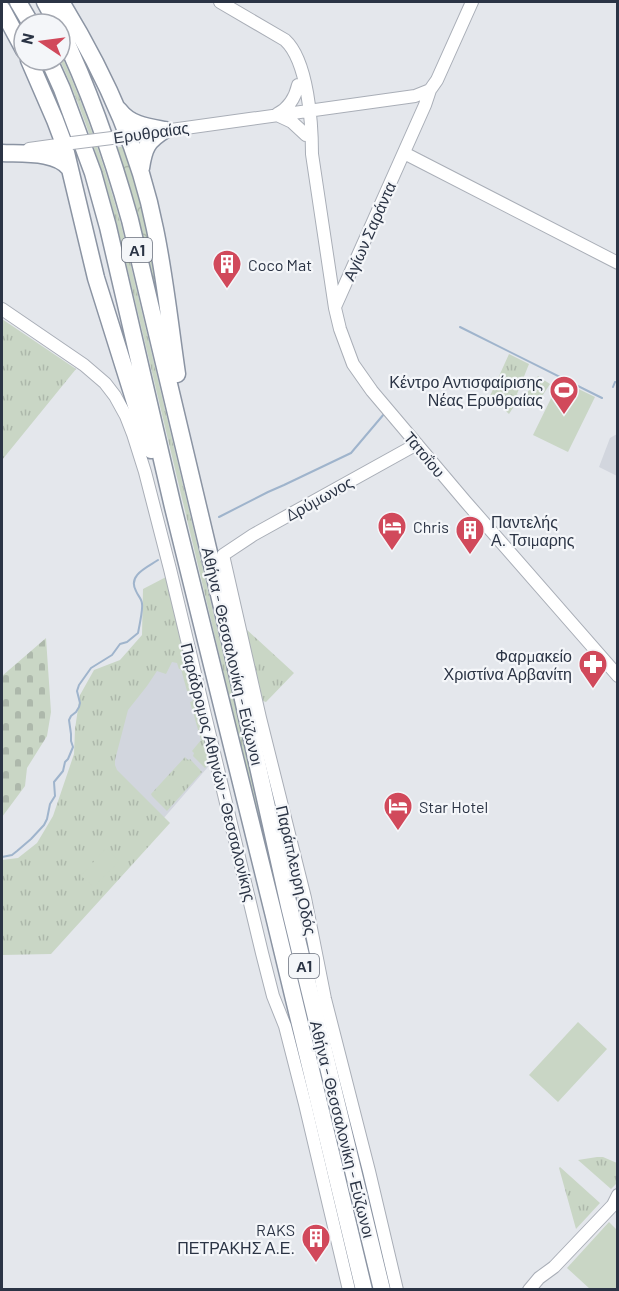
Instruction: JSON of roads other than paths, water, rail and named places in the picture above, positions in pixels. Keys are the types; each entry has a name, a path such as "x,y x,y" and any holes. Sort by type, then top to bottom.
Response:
{"highway":[{"path":"61,2 89,50 118,110 124,136 140,172 155,228 192,478"},
{"path":"2,9 12,28"},
{"name":"Αθήνα - Θεσσαλονίκη - Εύζωνοι","path":"72,54 84,80 115,165 130,220 230,641 292,918 382,1290"},
{"path":"34,72 68,144 71,175 96,278 144,431 173,507"},
{"name":"Αθήνα - Θεσσαλονίκη - Εύζωνοι","path":"54,72 74,119 96,183 364,1290"},
{"path":"118,110 132,122 165,130"},
{"path":"140,172 145,148 150,140 165,130"},
{"path":"2,153 52,157 64,162 71,175"}],"main road":[{"path":"220,2 291,45 304,81 305,111"},
{"path":"430,90 437,80 472,2"},
{"path":"270,32 279,40 290,58 305,111"},
{"path":"275,115 293,100 298,85"},
{"name":"Ερυθραίας","path":"2,153 415,96 430,90"},
{"name":"Αγίων Σαράντα","path":"335,308 430,90"},
{"path":"275,115 292,122 309,135 317,121 329,108"},
{"name":"Τατοΐου","path":"305,111 335,308 345,345 359,374 472,510 618,676"},
{"path":"404,153 618,263"},
{"name":"Παράδρομος Αθηνών - Θεσσαλονίκης","path":"2,309 84,365 105,383 126,416 133,434 170,569 273,996 285,1026 305,1104 349,1290"},
{"name":"Δρύμωνος","path":"223,555 263,529 417,444"},
{"name":"Παράπλευρη Οδός","path":"223,555 304,898 325,999 369,1171 396,1290"},
{"path":"529,1290 616,1201"},
{"path":"540,1290 554,1267"}],"waterway":[{"path":"460,327 602,398"},
{"path":"613,387 615,382"},
{"path":"219,517 351,453 384,414"},
{"path":"2,857 12,855 44,825 50,804 55,796 54,782 63,771 73,747 69,720 79,707 77,691 79,685 91,668 112,655 120,644 127,642 138,633 142,604 134,580 140,572 158,560"}],"place":[{"name":"Coco Mat","path":"227,290"},
{"name":"Κέντρο Αντισφαίρισης Νέας Ερυθραίας","path":"564,416"},
{"name":"Chris","path":"392,552"},
{"name":"Παντελής Α. Τσιμαρης","path":"470,556"},
{"name":"Φαρμακείο Χριστίνα Αρβανίτη","path":"593,690"},
{"name":"Star Hotel","path":"398,832"},
{"name":"RAKS ΠΕΤΡΑΚΗΣ Α.Ε.","path":"316,1264"}]}
